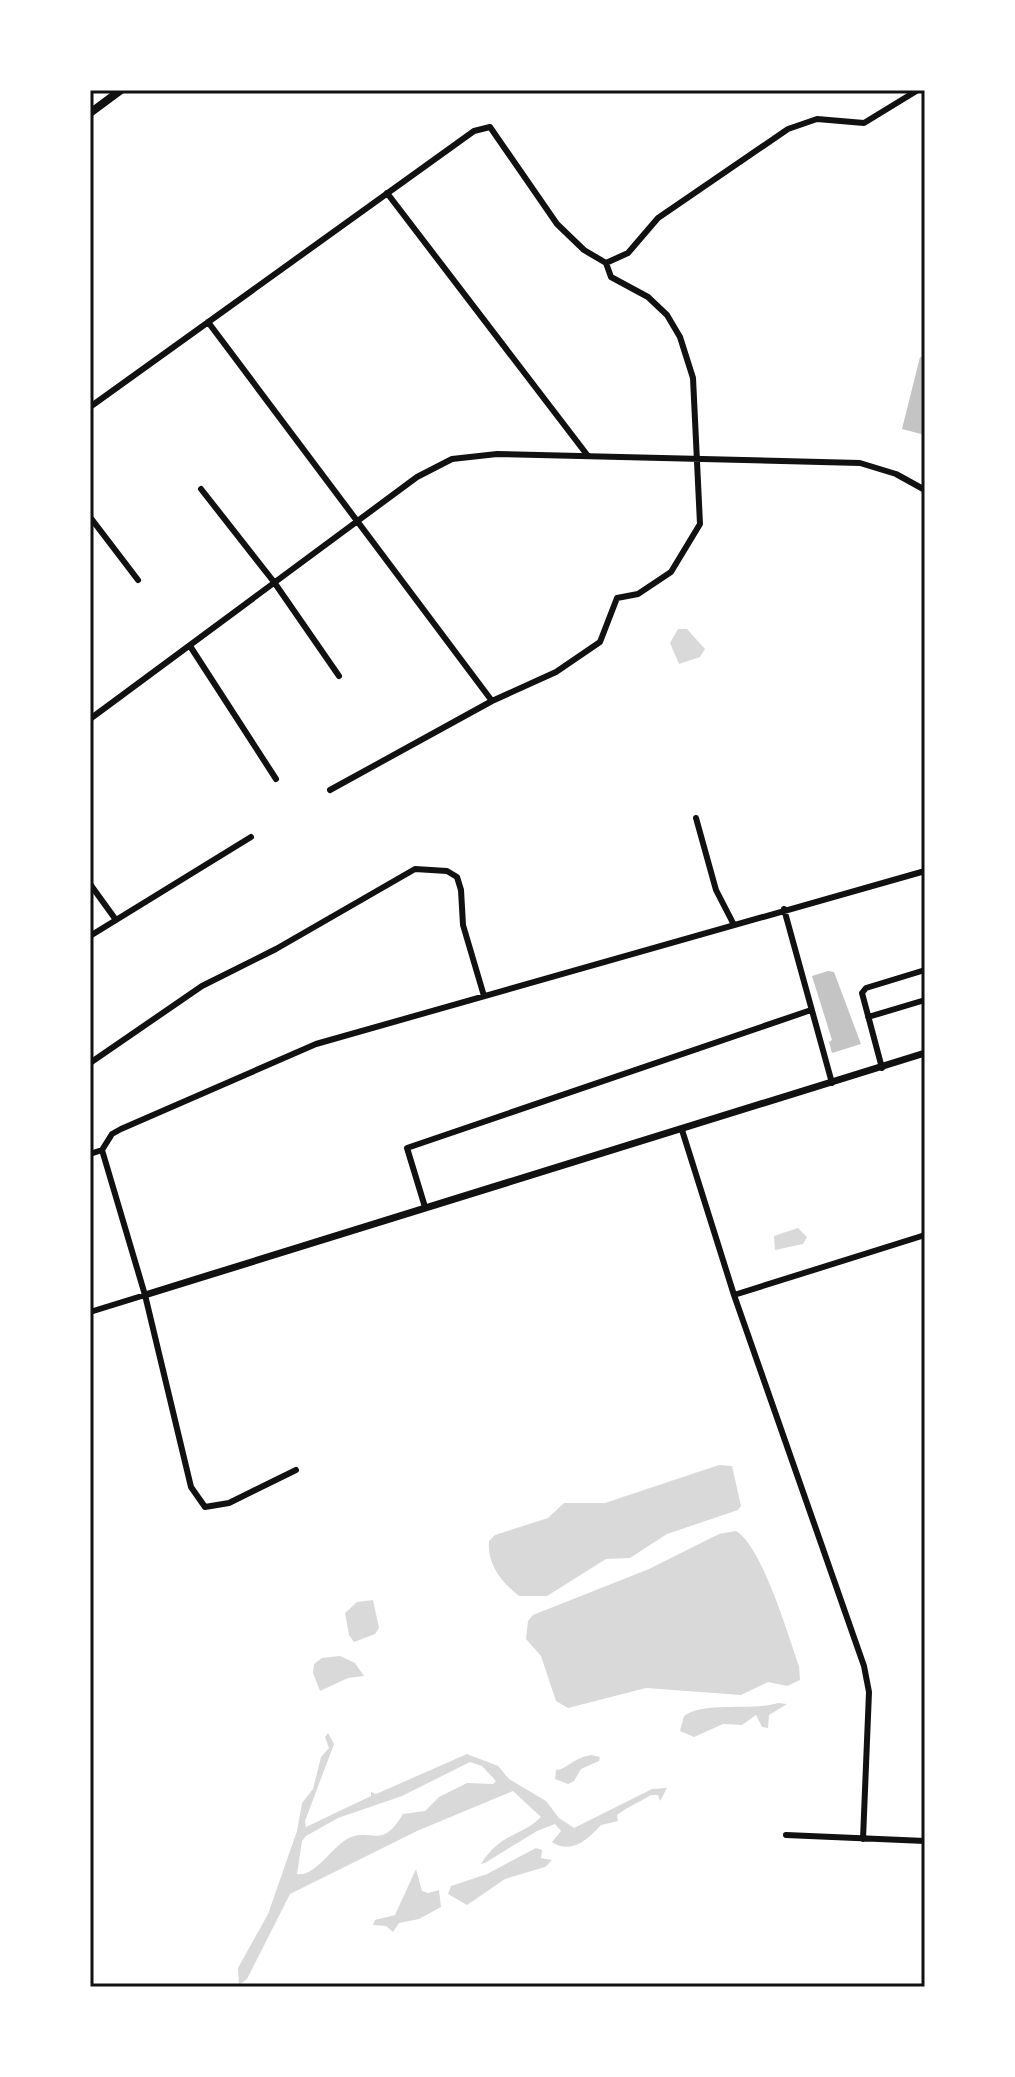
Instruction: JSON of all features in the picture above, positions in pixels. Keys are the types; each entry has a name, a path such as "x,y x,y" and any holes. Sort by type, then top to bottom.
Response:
{"main road":[{"path":"90,113 121,90"}],"street":[{"path":"606,263 628,253 658,218 788,129 817,119 864,123 918,90"},
{"path":"90,407 474,131 490,127 557,224 584,250 606,263 611,277 648,297 667,315 680,337 693,378 699,459 700,524 671,572 638,594 617,598 600,642 556,672 492,701 330,790"},
{"path":"387,193 588,456"},
{"path":"208,322 492,701"},
{"path":"90,719 417,477 452,459 497,454 860,463 896,474 925,490"},
{"path":"201,489 274,582 339,676"},
{"path":"90,517 138,580"},
{"path":"190,646 276,779"},
{"path":"696,818 716,890 733,923"},
{"path":"90,936 251,837"},
{"path":"90,1063 202,986 276,949 415,869 447,871 457,877 463,925 484,996"},
{"path":"90,1154 102,1150 112,1134 291,1053 733,923 925,871"},
{"path":"90,884 116,920"},
{"path":"784,909 833,1084"},
{"path":"882,1068 862,996 866,988 925,970"},
{"path":"868,1017 925,1000"},
{"path":"425,1207 407,1148 811,1010"},
{"path":"90,1312 925,1053"},
{"path":"682,1130 734,1295 864,1666 869,1692 863,1839"},
{"path":"102,1150 145,1295 191,1487 205,1507 229,1503 296,1470"},
{"path":"734,1295 925,1235"},
{"path":"786,1835 925,1841"}],"shaded area":[{"path":"678,629 687,629 705,649 700,657 679,664 670,643"},
{"path":"798,1228 807,1237 803,1244 775,1250 774,1236"},
{"path":"719,1465 732,1466 741,1506 738,1510 667,1534 630,1558 606,1559 547,1596 519,1596 506,1585 493,1565 489,1541 495,1535 548,1518 564,1503 605,1503"},
{"path":"736,1531 746,1540 764,1572 799,1666 800,1680 787,1686 768,1682 741,1695 646,1688 568,1708 556,1701 541,1656 526,1639 528,1621 533,1615 649,1569 719,1534"},
{"path":"373,1600 379,1628 375,1634 354,1642 349,1635 345,1613 357,1602"},
{"path":"340,1656 355,1663 364,1676 348,1678 320,1691 313,1673 314,1664 322,1658"},
{"path":"787,1704 769,1715 768,1728 762,1727 756,1715 742,1725 723,1724 694,1737 680,1731 684,1716 692,1711"},
{"path":"328,1733 334,1744 305,1821 306,1827 371,1796 371,1792 376,1794 467,1754 498,1766 509,1779 546,1801 559,1818 574,1828 652,1789 667,1788 660,1801 658,1795 651,1795 617,1815 618,1821 601,1825 579,1844 566,1847 552,1842 561,1831 555,1824 537,1831 481,1864 496,1846 541,1817 513,1791 417,1831 290,1894 247,1979 239,1985 238,1968 268,1914 297,1831 302,1803 313,1789 321,1757 329,1748 325,1737","holes":["470,1762 482,1766 496,1781 493,1784 467,1783 439,1797 425,1811 403,1814 389,1832 349,1838 311,1871 297,1874 302,1841 306,1836 338,1818 402,1796"]},
{"path":"591,1755 600,1757 599,1761 581,1769 574,1781 568,1784 555,1779 556,1770"},
{"path":"536,1848 542,1850 541,1858 552,1860 545,1867 505,1879 467,1905 448,1894 451,1886 487,1874"},
{"path":"416,1869 422,1891 439,1890 441,1907 419,1919 399,1923 393,1932 386,1926 373,1925 375,1920 395,1915"}],"building":[{"path":"920,357 925,358 925,435 902,429"},
{"path":"834,972 861,1044 832,1053 829,1042 832,1040 812,976"}]}
